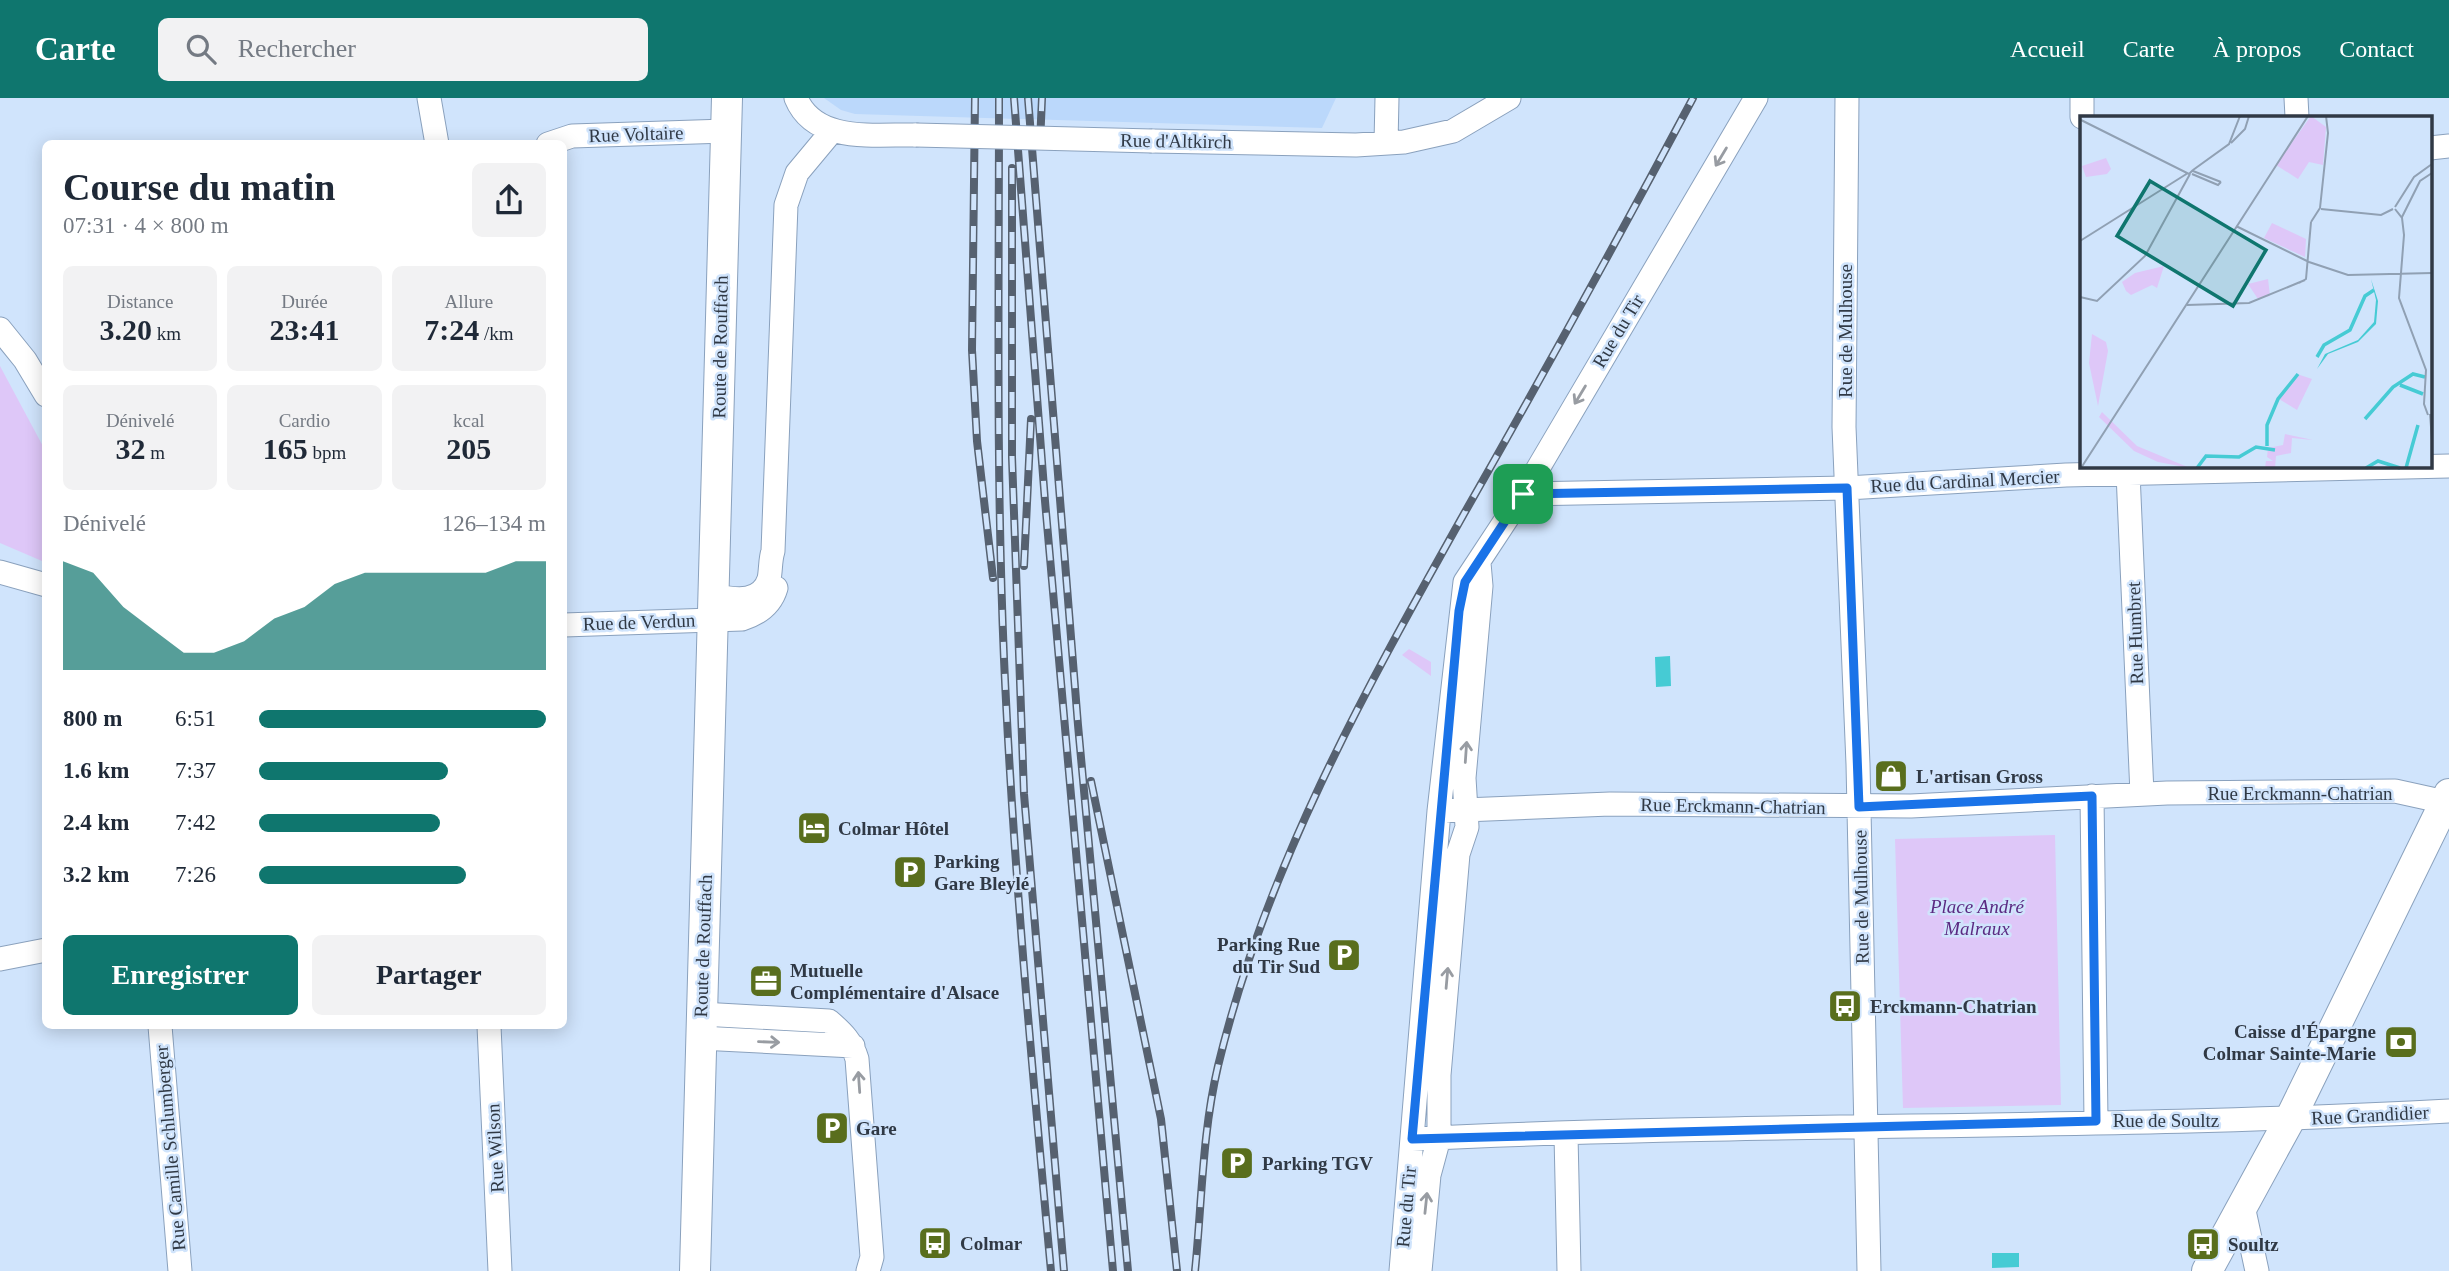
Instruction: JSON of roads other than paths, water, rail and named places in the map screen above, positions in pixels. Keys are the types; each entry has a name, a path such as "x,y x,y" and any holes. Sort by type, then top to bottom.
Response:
{"main road":[{"name":"Route de Rouffach","path":"695,1271 727,98"},
{"path":"2207,1271 2290,1119 2447,798"}],"street":[{"path":"429,98 436,140"},
{"path":"714,608 742,600 761,601 769,579 773,551 786,205 797,173 832,131 811,120 796,98"},
{"path":"1386,143 1387,98"},
{"name":"Rue d'Altkirch","path":"832,131 1152,141 1386,143 1404,142 1453,131 1509,98"},
{"name":"Rue du Tir","path":"1401,1271 1439,811 1459,611 1465,582 1523,494 1756,98"},
{"path":"2082,98 2082,116"},
{"path":"2296,98 2297,116"},
{"name":"Rue de Mulhouse","path":"1846,100 1844,427 1859,807 1868,1271"},
{"name":"Rue Voltaire","path":"560,140 572,136 726,131"},
{"path":"0,328 25,360 42,388"},
{"name":"Rue du Cardinal Mercier","path":"1523,494 1847,488 2088,470 2128,473 2310,467"},
{"name":"Rue Humbret","path":"2128,473 2142,794"},
{"name":"Rue du Tir","path":"1420,1271 1429,1175 1439,1138 1439,1075 1457,867 1468,810 1464,778 1481,586 1479,564"},
{"path":"0,572 42,584"},
{"name":"Rue de Verdun","path":"567,625 681,619 714,608"},
{"name":"Rue Erckmann-Chatrian","path":"1439,811 1610,804 1859,807 2142,794 2395,791 2447,798"},
{"path":"2092,796 2096,1121"},
{"path":"0,959 42,951"},
{"path":"701,1026 853,1046 857,1059 872,1257 868,1271"},
{"name":"Rue Camille Schlumberger","path":"160,1029 180,1271"},
{"name":"Rue Wilson","path":"489,1029 500,1271"},
{"name":"Rue Grandidier","path":"2290,1119 2449,1111"},
{"name":"Rue de Soultz","path":"1412,1139 2096,1121 2290,1119"},
{"path":"1566,1135 1569,1271"},
{"path":"2243,1206 2257,1271"}],"railway":[{"path":"975,98 972,350 977,441 993,578"},
{"path":"999,98 999,449 1004,659 1018,888 1051,1271"},
{"path":"1014,98 1045,501 1113,1271"},
{"path":"1028,98 1078,725 1128,1271"},
{"path":"1040,143 1042,98"},
{"path":"1195,1271 1206,1143 1218,1066 1238,992 1291,849 1322,780 1391,645 1693,98"},
{"path":"1012,168 1012,457 1024,794 1064,1271"},
{"path":"1024,566 1031,419"},
{"path":"1091,781 1161,1119 1177,1271"}],"place":[{"name":"L'artisan Gross","path":"1891,776"},
{"name":"Colmar Hôtel","path":"814,828"},
{"name":"Parking Gare Bleylé","path":"910,872"},
{"name":"Parking Rue du Tir Sud","path":"1344,955"},
{"name":"Mutuelle Complémentaire d'Alsace","path":"766,981"},
{"name":"Erckmann-Chatrian","path":"1845,1006"},
{"name":"Caisse d'Épargne Colmar Sainte-Marie","path":"2401,1042"},
{"name":"Gare","path":"832,1128"},
{"name":"Parking TGV","path":"1237,1163"},
{"name":"Colmar","path":"935,1243"},
{"name":"Soultz","path":"2203,1244"}],"park label":[{"name":"Place André Malraux","path":"1977,917"}]}
